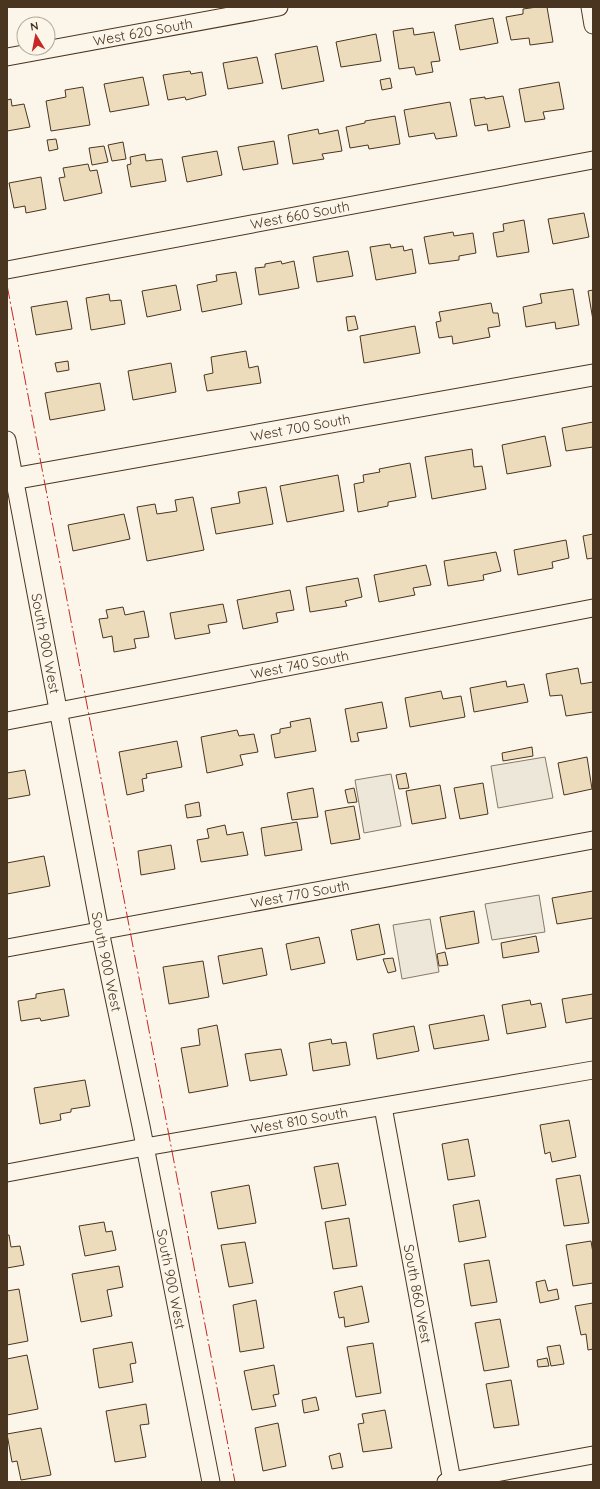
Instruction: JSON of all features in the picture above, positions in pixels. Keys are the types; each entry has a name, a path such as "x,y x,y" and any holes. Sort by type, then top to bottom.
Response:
{"street":[{"name":"West 620 South","path":"7,57 279,7"},
{"path":"590,7 593,25"},
{"name":"West 660 South","path":"7,270 593,160"},
{"name":"West 700 South","path":"11,480 593,375"},
{"name":"South 900 West","path":"7,440 11,480 211,1482"},
{"name":"West 740 South","path":"7,721 593,608"},
{"name":"West 770 South","path":"7,948 593,840"},
{"name":"West 810 South","path":"7,1173 145,1147 593,1070"},
{"name":"South 860 West","path":"383,1107 449,1482"},
{"path":"449,1482 593,1454"}],"shaded area":[{"path":"545,757 553,798 498,808 491,766"},
{"path":"391,774 401,826 364,833 355,780"},
{"path":"539,895 545,932 492,940 485,904"},
{"path":"430,919 439,972 402,979 393,925"}],"building":[{"path":"547,7 553,42 530,45 529,38 511,40 506,17 523,14 523,9"},
{"path":"493,18 498,43 460,50 455,25"},
{"path":"413,28 414,35 434,32 440,61 431,62 433,72 416,75 414,67 399,69 393,31"},
{"path":"376,34 381,61 341,67 336,42"},
{"path":"317,46 324,81 282,89 275,54"},
{"path":"257,57 263,83 228,89 223,63"},
{"path":"190,71 191,74 202,72 206,95 186,100 185,97 168,100 163,75"},
{"path":"143,77 149,105 110,112 104,84"},
{"path":"390,78 392,88 382,90 380,80"},
{"path":"559,82 564,109 543,112 545,119 525,122 519,89"},
{"path":"83,87 90,125 51,131 46,101 66,97 65,90"},
{"path":"503,96 510,127 488,131 487,124 475,126 470,99 485,97 485,99"},
{"path":"11,99 12,106 24,104 30,127 7,131 7,100"},
{"path":"450,102 457,136 436,139 434,133 409,137 404,110"},
{"path":"395,116 400,144 369,149 368,145 350,148 346,127 365,123 365,121"},
{"path":"318,129 319,134 338,130 342,151 322,154 324,159 293,164 288,135"},
{"path":"56,139 58,149 49,151 47,140"},
{"path":"274,141 278,164 243,170 238,147"},
{"path":"123,142 126,159 112,161 108,145"},
{"path":"104,146 108,162 92,165 89,148"},
{"path":"217,151 222,175 187,182 182,157"},
{"path":"145,154 146,161 162,159 166,181 131,187 127,165 131,164 130,157"},
{"path":"88,164 90,171 97,170 102,193 64,201 59,178 65,177 63,168"},
{"path":"41,177 46,209 26,213 25,206 14,208 9,183"},
{"path":"584,213 589,237 553,244 548,219"},
{"path":"524,220 529,252 497,257 493,233 504,231 503,224"},
{"path":"453,232 454,236 473,233 476,253 459,256 459,260 429,264 424,237"},
{"path":"390,244 391,248 403,246 404,251 412,249 416,273 376,280 370,247"},
{"path":"348,251 353,276 317,282 313,257"},
{"path":"281,261 282,264 294,261 299,288 259,295 255,268 265,267 265,264"},
{"path":"236,272 242,304 202,312 197,285 217,281 216,275"},
{"path":"176,285 181,310 147,317 142,291"},
{"path":"573,289 579,325 556,329 555,322 526,327 523,307 542,303 540,294"},
{"path":"593,290 593,320 588,291"},
{"path":"109,294 110,301 121,300 125,324 91,330 86,298"},
{"path":"67,301 72,329 36,335 31,307"},
{"path":"491,303 493,313 498,313 500,326 488,328 490,337 453,344 452,336 439,338 436,322 441,321 439,312"},
{"path":"355,316 358,329 348,331 346,317"},
{"path":"415,326 420,353 364,363 360,336"},
{"path":"246,351 249,368 258,366 261,383 207,391 204,375 213,373 211,357"},
{"path":"68,361 69,370 57,372 55,363"},
{"path":"171,363 176,392 133,400 128,371"},
{"path":"100,383 105,410 50,420 45,393"},
{"path":"593,422 593,447 566,451 562,428"},
{"path":"545,436 551,466 507,474 502,445"},
{"path":"472,449 474,467 482,466 486,489 432,499 425,457"},
{"path":"410,463 416,497 388,502 388,506 358,512 354,484 364,482 363,475 380,472 379,469"},
{"path":"338,475 344,511 287,522 280,486"},
{"path":"266,487 273,524 216,534 211,508 240,503 238,492"},
{"path":"193,497 204,550 147,561 137,507 155,504 157,514 177,511 175,500"},
{"path":"124,514 130,539 73,551 68,525"},
{"path":"593,534 593,558 587,559 583,536"},
{"path":"566,540 569,558 552,562 553,568 518,575 514,550"},
{"path":"496,552 501,571 483,575 484,580 448,586 444,561"},
{"path":"426,565 431,585 413,588 415,595 379,602 374,575"},
{"path":"358,578 362,597 345,601 347,606 310,612 306,587"},
{"path":"290,590 294,610 276,613 278,622 243,629 237,600"},
{"path":"223,604 227,622 208,625 210,633 175,639 170,613"},
{"path":"123,607 125,615 144,611 149,637 134,639 136,648 114,652 112,636 103,638 99,619 108,618 106,610"},
{"path":"578,668 581,684 593,682 593,712 566,716 562,695 550,696 546,674"},
{"path":"506,681 507,687 524,684 528,702 474,712 470,688"},
{"path":"441,691 443,699 461,696 465,717 410,727 405,698"},
{"path":"382,702 387,728 357,733 359,741 351,742 345,709"},
{"path":"310,718 316,751 275,758 271,735 280,733 280,729 291,727 290,722"},
{"path":"237,730 239,736 254,734 258,752 240,755 243,765 207,773 201,737"},
{"path":"177,741 182,767 146,774 147,778 142,779 144,791 127,795 119,752"},
{"path":"532,747 533,756 503,761 502,753"},
{"path":"587,757 592,789 564,795 558,763"},
{"path":"25,770 30,795 7,799 7,773"},
{"path":"406,773 409,788 399,789 396,775"},
{"path":"483,783 488,814 460,819 454,788"},
{"path":"440,785 446,818 412,824 406,791"},
{"path":"313,788 318,817 292,820 287,793"},
{"path":"354,788 357,802 348,803 345,790"},
{"path":"199,802 201,816 187,818 185,805"},
{"path":"354,806 360,839 331,844 325,811"},
{"path":"297,822 302,850 265,856 261,828"},
{"path":"225,825 227,835 243,832 248,855 201,862 197,840 209,838 207,829"},
{"path":"171,845 175,869 141,875 138,851"},
{"path":"44,856 50,886 7,894 7,863"},
{"path":"593,891 593,918 557,924 552,898"},
{"path":"474,911 479,943 446,949 440,917"},
{"path":"379,924 385,954 357,960 351,930"},
{"path":"536,936 539,952 503,958 501,943"},
{"path":"319,937 325,963 291,970 286,944"},
{"path":"262,948 267,975 223,984 218,956"},
{"path":"445,952 448,965 439,966 437,954"},
{"path":"393,958 396,971 388,973 383,959"},
{"path":"203,961 209,997 169,1004 163,967"},
{"path":"64,989 69,1016 41,1021 40,1018 21,1021 18,1001 36,998 36,994"},
{"path":"593,994 593,1018 566,1023 562,999"},
{"path":"530,1000 531,1005 541,1003 546,1027 507,1034 502,1005"},
{"path":"484,1015 489,1040 434,1049 429,1025"},
{"path":"217,1025 228,1086 189,1093 181,1048 200,1045 198,1029"},
{"path":"414,1026 419,1051 377,1059 373,1034"},
{"path":"331,1039 332,1044 346,1042 350,1065 313,1071 309,1043"},
{"path":"281,1049 287,1075 250,1081 245,1054"},
{"path":"85,1080 90,1106 71,1109 71,1112 60,1114 61,1120 40,1124 34,1088"},
{"path":"569,1120 576,1157 552,1162 550,1152 545,1154 540,1125"},
{"path":"468,1139 475,1176 448,1180 442,1144"},
{"path":"338,1163 346,1205 322,1209 314,1167"},
{"path":"580,1175 589,1223 564,1226 556,1179"},
{"path":"249,1185 256,1223 218,1229 211,1192"},
{"path":"479,1200 486,1237 459,1242 453,1205"},
{"path":"349,1218 357,1266 333,1269 325,1222"},
{"path":"104,1222 106,1232 112,1231 116,1250 85,1256 79,1226"},
{"path":"7,1235 9,1235 11,1247 20,1246 24,1265 7,1268"},
{"path":"591,1241 593,1253 593,1283 573,1286 566,1245"},
{"path":"245,1242 253,1283 229,1287 221,1245"},
{"path":"489,1260 497,1302 471,1306 464,1264"},
{"path":"119,1266 123,1287 107,1290 112,1316 81,1322 72,1274"},
{"path":"545,1280 548,1291 557,1289 559,1299 540,1303 536,1282"},
{"path":"362,1286 369,1322 345,1327 344,1317 339,1318 334,1292"},
{"path":"19,1289 28,1341 7,1345 7,1291"},
{"path":"256,1300 264,1348 240,1352 233,1305"},
{"path":"593,1303 593,1349 588,1350 586,1334 581,1335 575,1306"},
{"path":"500,1319 509,1367 484,1371 475,1323"},
{"path":"132,1342 136,1363 130,1364 133,1382 99,1388 93,1349"},
{"path":"373,1343 381,1393 356,1397 347,1347"},
{"path":"560,1345 564,1364 551,1366 547,1347"},
{"path":"27,1355 38,1409 7,1415 7,1359"},
{"path":"547,1358 549,1366 538,1367 537,1360"},
{"path":"274,1365 279,1394 273,1395 276,1406 252,1410 244,1371"},
{"path":"511,1380 519,1425 494,1428 486,1384"},
{"path":"316,1397 319,1410 304,1413 302,1400"},
{"path":"146,1404 149,1424 140,1425 146,1457 115,1462 106,1411"},
{"path":"385,1410 392,1448 363,1452 358,1424 364,1423 362,1414"},
{"path":"278,1423 286,1466 263,1471 255,1428"},
{"path":"41,1428 51,1475 21,1480 17,1461 12,1462 7,1434"},
{"path":"340,1453 343,1467 332,1469 329,1456"}],"power":[{"path":"7,285 235,1482"}]}
